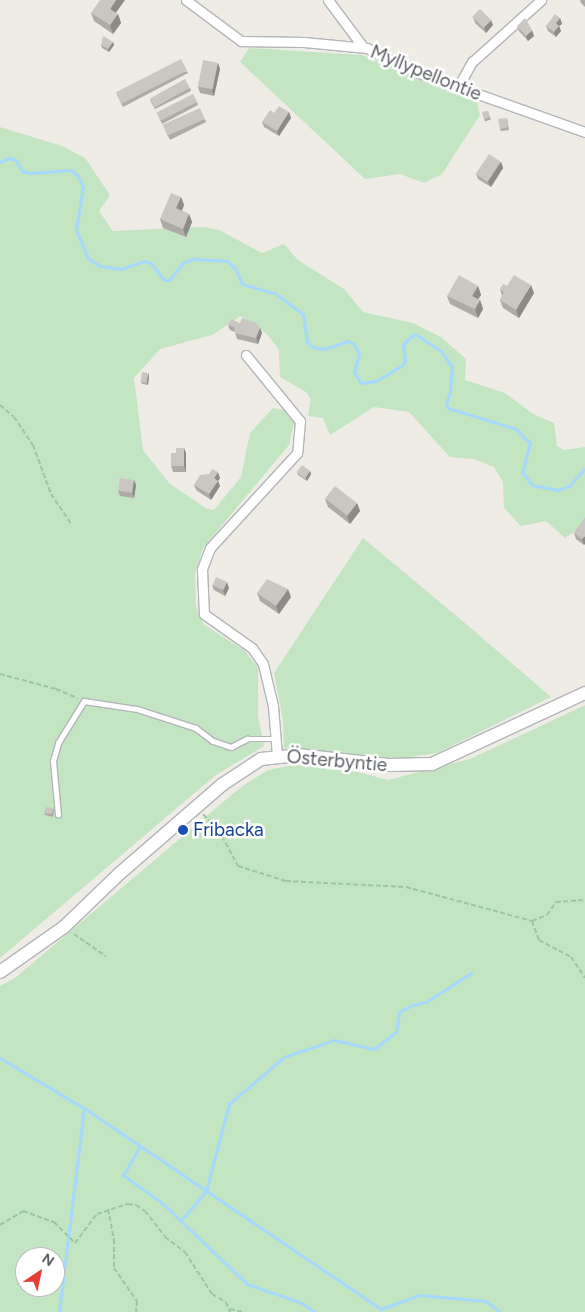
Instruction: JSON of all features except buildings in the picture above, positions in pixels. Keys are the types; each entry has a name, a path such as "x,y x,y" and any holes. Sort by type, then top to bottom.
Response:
{"street":[{"name":"Myllypellontie","path":"186,0 242,41 363,47 405,68 585,132"},
{"path":"328,0 363,47"},
{"path":"458,87 472,62 541,0"},
{"path":"246,355 300,421 297,453 210,548 202,569 204,614 252,648 263,664 273,706 276,756"},
{"name":"Österbyntie","path":"0,972 64,927 119,874 198,809 244,768 276,756 388,766 432,764 585,693"}],"lane":[{"path":"58,815 53,761 58,743 84,701 137,709 196,728 213,740 231,747 247,739 276,739"}],"path":[{"path":"0,405 14,417 33,445 51,494 72,525"},
{"path":"0,674 56,689 84,701"},
{"path":"198,809 222,836 238,866 286,881 406,887 532,921 547,916 556,902 585,900"},
{"path":"532,921 539,940 571,957 585,978"},
{"path":"64,927 106,956"},
{"path":"0,1224 23,1211 54,1222 75,1243 81,1240 88,1223 108,1209 128,1204 145,1211 165,1237 185,1252 212,1294 226,1302 230,1311 244,1312"},
{"path":"108,1209 114,1239 114,1268 137,1301 136,1312"}],"green space":[{"path":"249,48 362,55 477,102 480,115 442,174 424,183 400,174 365,179 240,62"},
{"path":"0,127 62,146 85,158 110,195 99,211 113,231 204,227 219,230 262,253 284,244 298,260 344,289 363,312 413,323 441,337 466,359 465,380 505,393 533,414 554,423 557,446 564,450 585,447 585,524 565,538 546,521 521,526 504,508 503,482 494,467 474,459 450,457 409,412 374,407 330,435 323,418 308,416 311,399 306,392 280,377 279,350 267,334 241,316 212,335 160,349 134,378 143,450 170,484 207,509 214,510 241,477 250,433 273,408 283,410 294,423 289,445 203,548 195,574 196,607 203,624 245,651 258,668 258,716 264,746 216,775 0,958"},
{"path":"363,538 551,697 437,753 390,760 284,748 283,720 274,673"},
{"path":"585,705 585,1312 0,1312 0,986 15,978 241,787 268,770 294,765 358,772 388,780 470,759"}],"waterway":[{"path":"0,162 9,158 16,160 22,171 30,173 71,170 78,176 83,187 76,230 88,258 100,266 121,269 144,261 151,263 164,280 169,280 183,263 193,259 227,261 235,268 242,284 276,294 303,314 307,342 313,347 324,349 348,341 354,344 359,353 354,372 361,383 376,381 403,365 405,360 403,344 415,334 441,351 452,367 450,392 446,403 448,408 516,429 530,443 522,472 532,485 558,490 569,486 585,468"},
{"path":"181,1220 206,1191 229,1104 284,1057 334,1040 374,1049 396,1032 399,1012 412,1005 426,1002 471,973"},
{"path":"0,1058 84,1108 381,1309 419,1295 486,1301 500,1312"},
{"path":"59,1312 84,1108"},
{"path":"140,1146 123,1175 161,1202 247,1284 302,1303 315,1312"}],"place":[{"name":"Fribacka","path":"183,830"}]}
